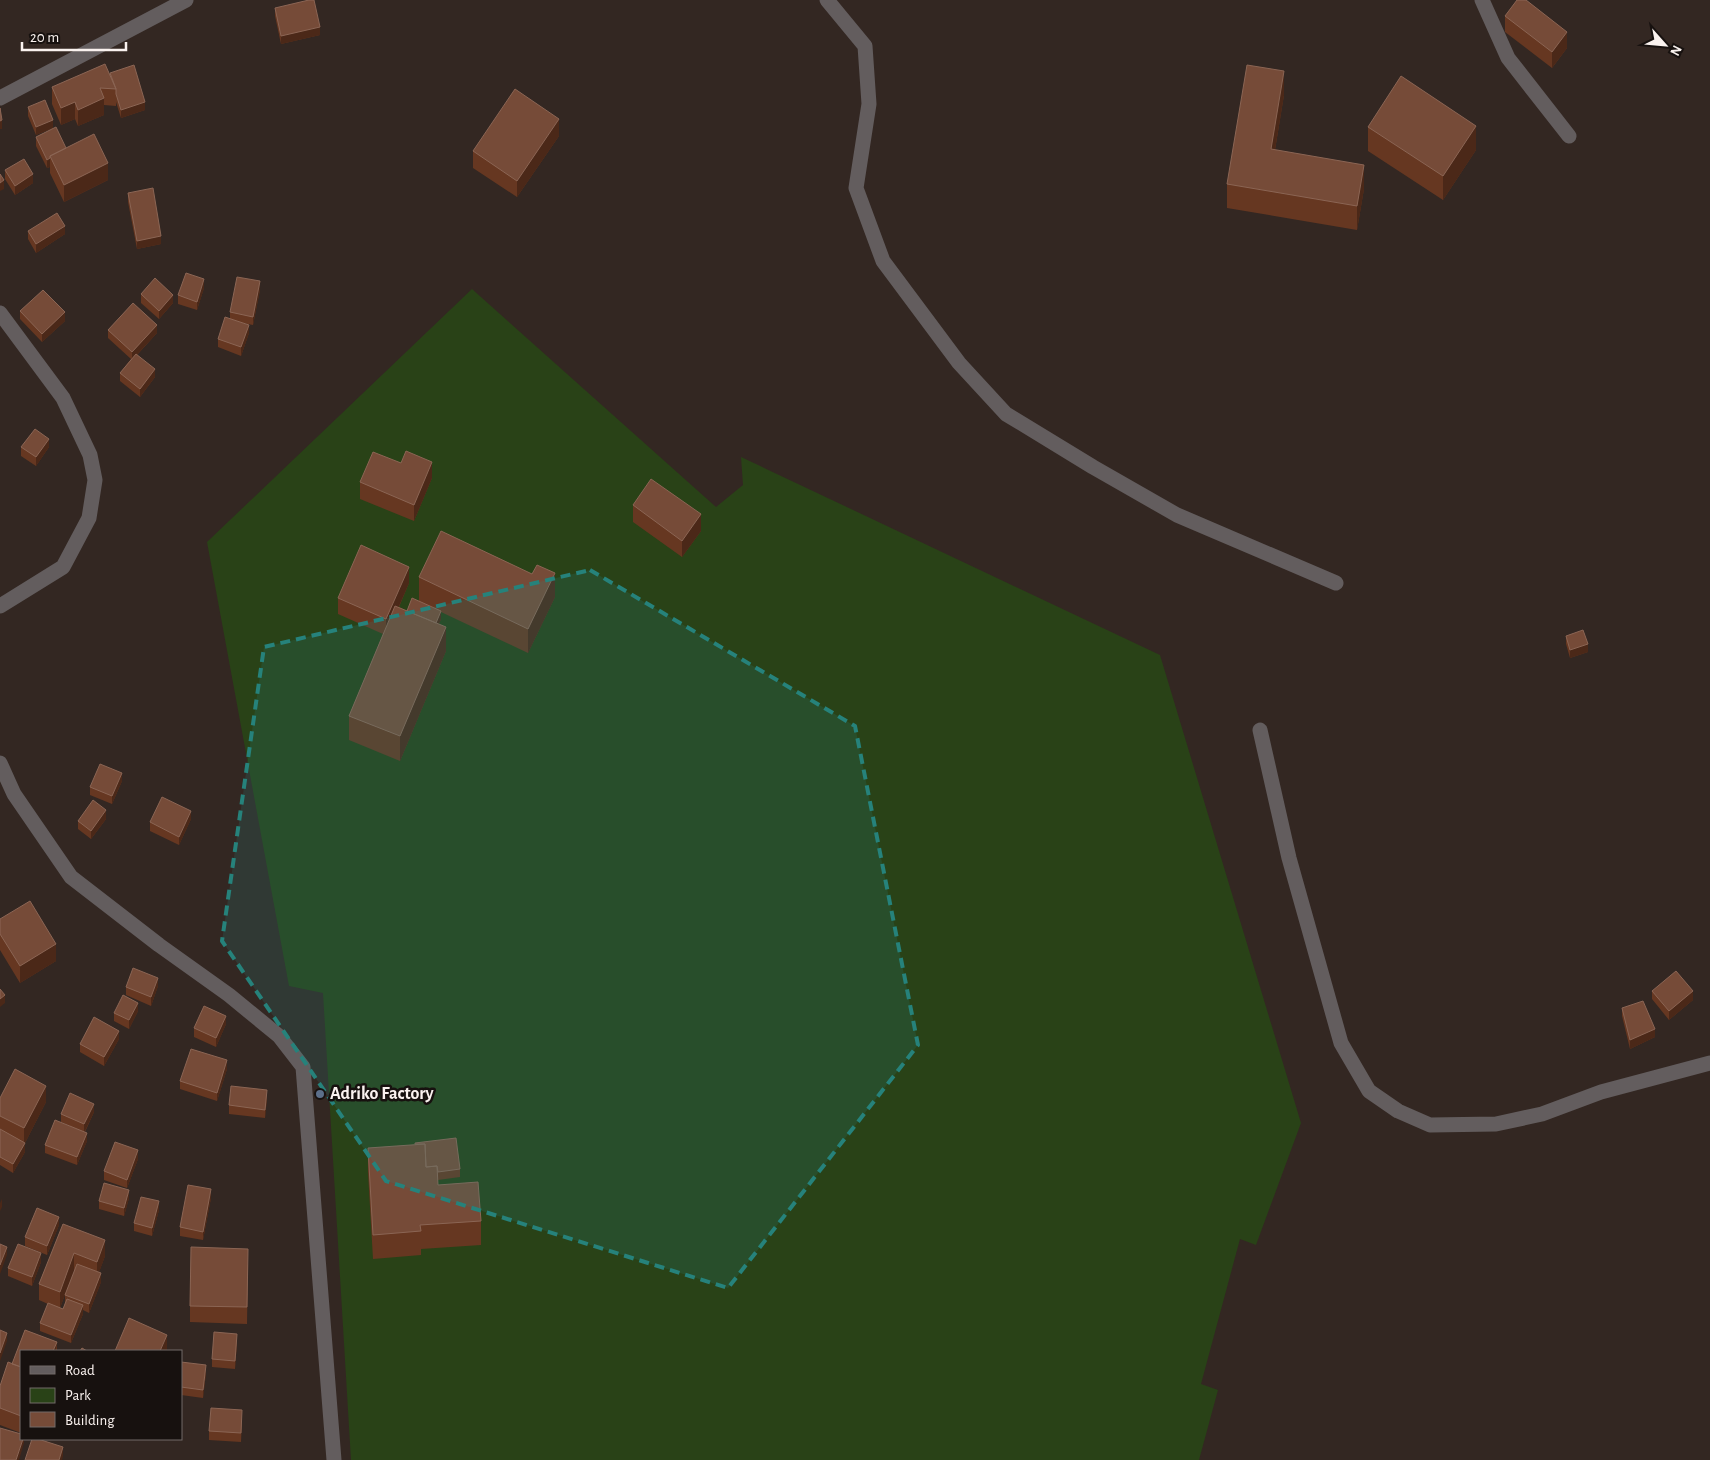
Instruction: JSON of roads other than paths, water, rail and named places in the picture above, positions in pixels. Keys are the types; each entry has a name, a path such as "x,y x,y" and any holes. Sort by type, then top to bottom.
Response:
{"street":[{"path":"0,98 186,0"},
{"path":"828,0 865,46 870,104 856,188 883,261 959,363 1006,414 1093,467 1177,514 1336,583"},
{"path":"1482,0 1508,58 1569,136"},
{"path":"0,313 63,398 90,455 95,480 89,518 63,567 0,606"},
{"path":"1260,730 1289,858 1341,1043 1369,1091 1398,1111 1430,1125 1496,1124 1542,1114 1601,1092 1710,1063"},
{"path":"0,763 14,794 70,877 236,1001 279,1036 303,1067 334,1460"}],"place":[{"name":"Adriko Factory","path":"320,1094"}]}
